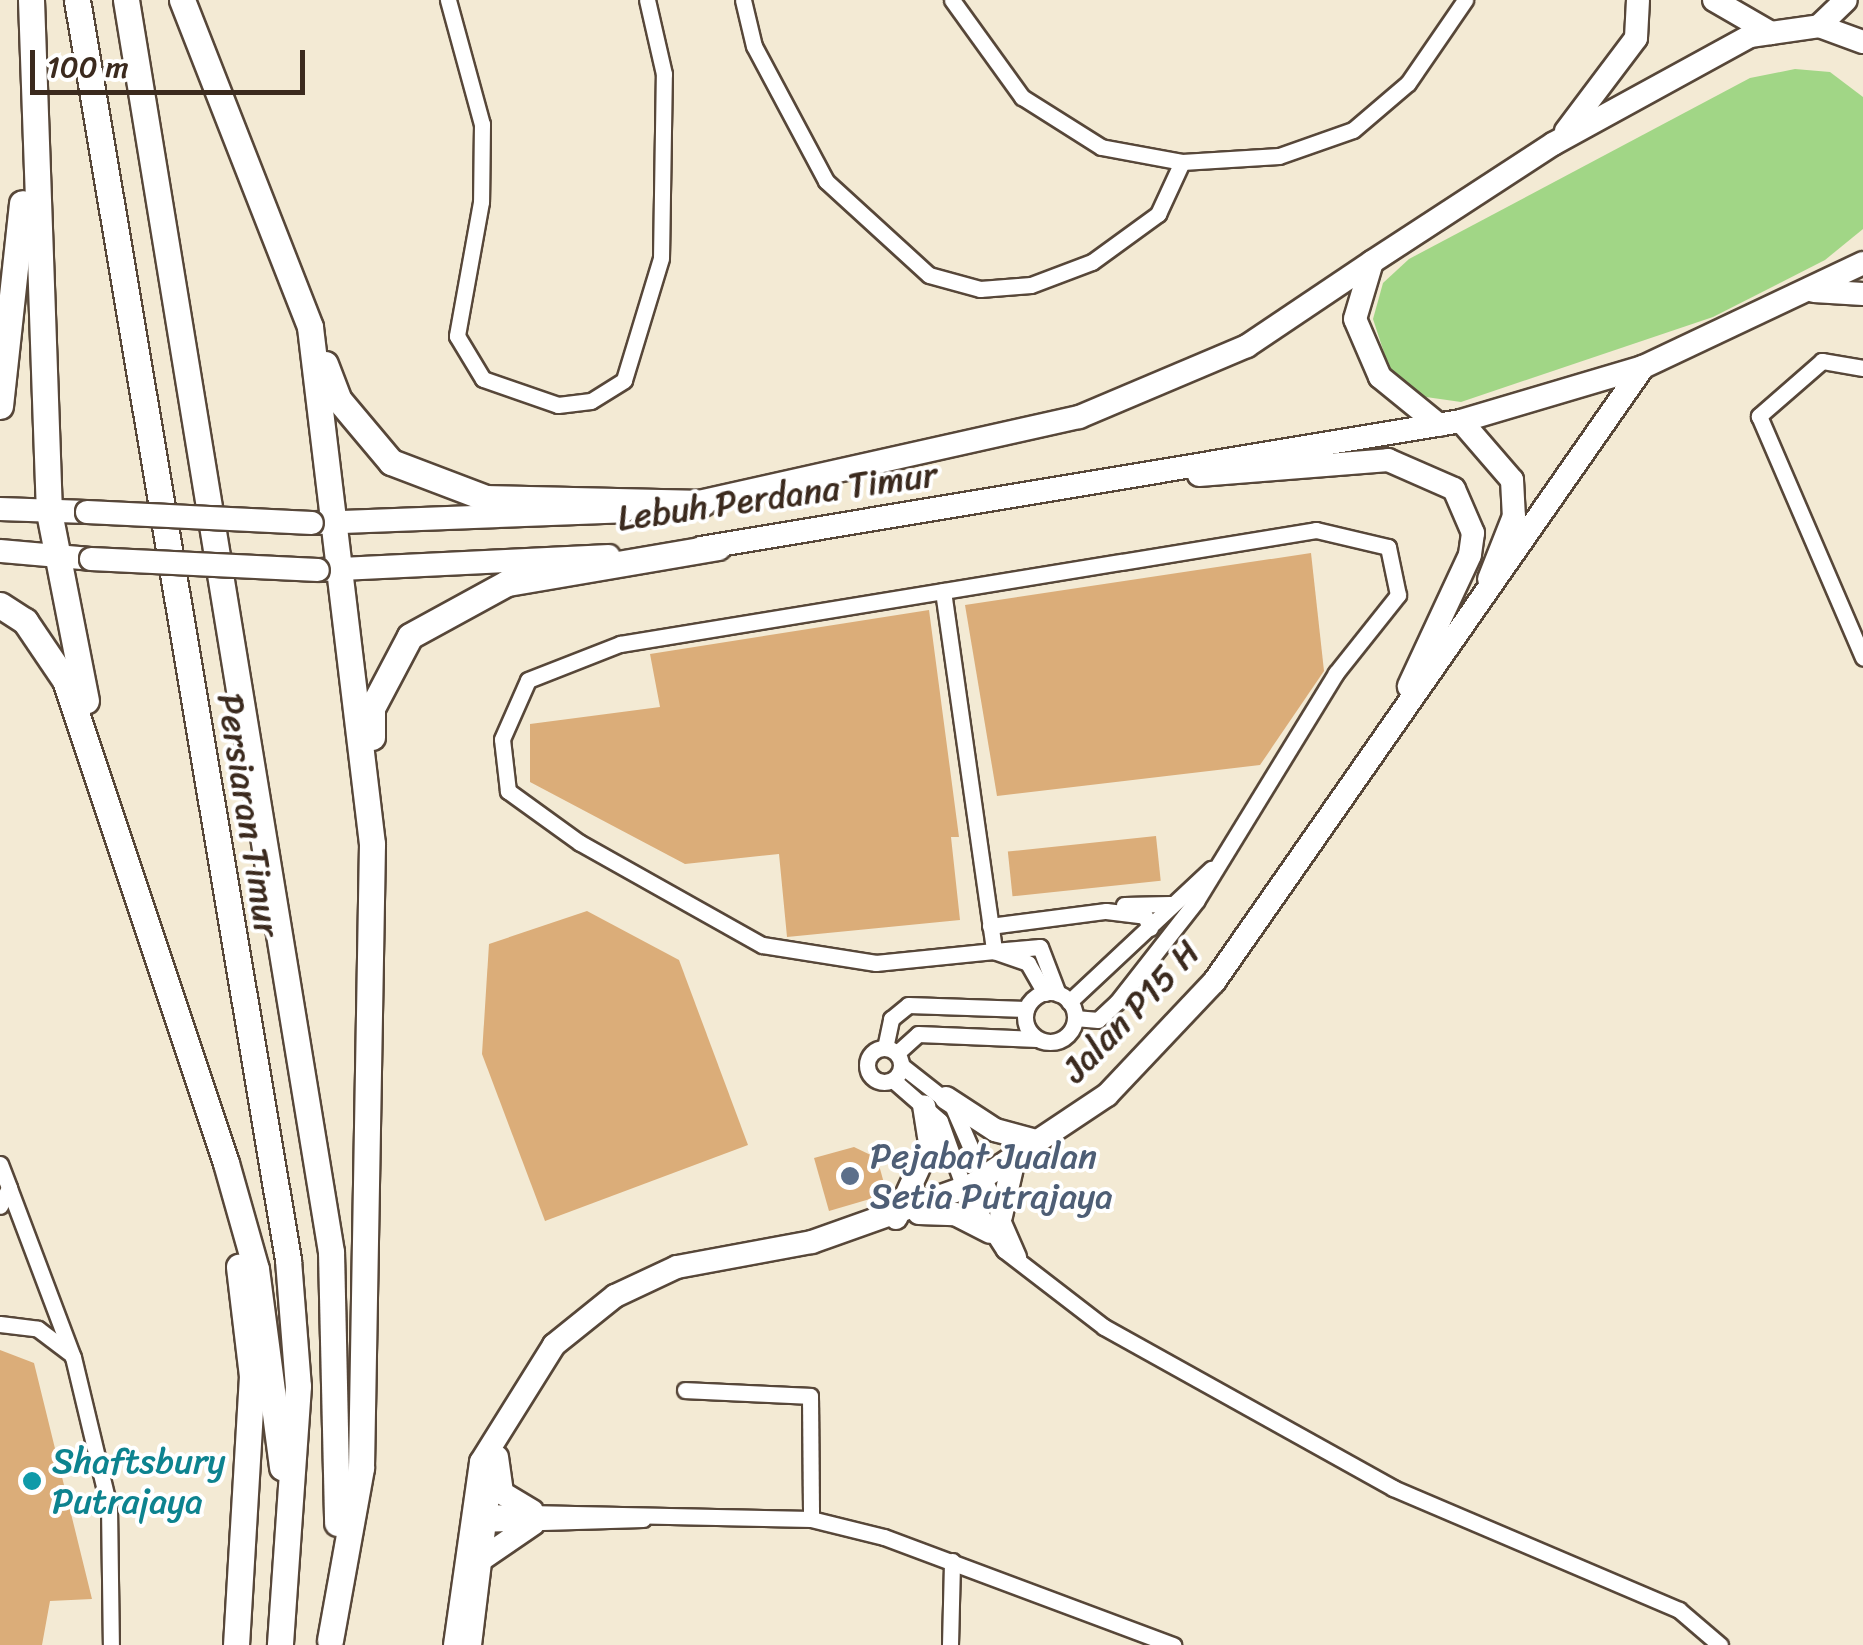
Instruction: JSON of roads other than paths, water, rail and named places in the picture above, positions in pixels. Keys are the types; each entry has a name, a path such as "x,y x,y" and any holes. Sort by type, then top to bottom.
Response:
{"main road":[{"path":"31,0 49,512 117,852"},
{"name":"Persiaran Timur","path":"77,0 288,1260 298,1386 292,1564 280,1645"},
{"name":"Persiaran Timur","path":"126,0 331,1252 339,1494 329,1642"},
{"path":"182,0 339,400 391,462 486,498 703,503"},
{"path":"1554,144 1615,76 1636,38 1638,0"},
{"path":"1714,0 1771,33"},
{"path":"1819,26 1846,0"},
{"path":"1554,144 1771,33 1819,26 1863,42"},
{"path":"0,406 11,367 33,44"},
{"name":"Lebuh Perdana Timur","path":"0,508 324,524 501,522 703,503 1080,417 1247,346 1554,144"},
{"name":"Jalan P15 H","path":"1372,262 1356,318 1380,377 1450,423 1512,480 1514,516 1465,629"},
{"name":"Lebuh Perdana Timur","path":"0,552 330,570 718,547 1450,423 1644,367 1814,292 1863,264"},
{"path":"1814,292 1863,294"},
{"path":"310,327 324,524 372,844"},
{"name":"Jalan P15 H","path":"455,1645 502,1417 554,1345 615,1296 677,1268 901,1216 973,1184 1107,1095 1214,982 1391,726 1465,629 1644,367"},
{"path":"1160,473 1234,476 1388,460 1454,489 1473,532 1470,555 1391,726"},
{"path":"329,1642 362,1450 372,708 410,636 507,583 718,547"},
{"path":"0,606 25,621 65,680 117,852 226,1163 271,1360 292,1564"},
{"path":"1015,1155 996,1224 955,1214 901,1216 930,1143 935,1102 1036,1142"},
{"path":"226,1163 252,1376 236,1645"},
{"name":"Jalan P15 H","path":"470,1645 482,1559 479,1518 497,1457 554,1345"},
{"path":"482,1559 533,1518 502,1493 497,1457"}],"street":[{"path":"448,0 482,124 481,202 458,336 483,378 558,405 592,401 624,380 661,258 664,74 648,0"},
{"path":"743,0 754,46 826,181 929,275 980,289 1032,286 1092,262 1158,214 1182,162"},
{"path":"952,0 1022,97 1101,146 1182,162 1279,156 1353,130 1408,83 1464,0"},
{"path":"1863,368 1822,362 1759,416 1863,658"},
{"path":"894,1062 918,1034 1062,1039 1062,1002 1040,947 994,951 876,964 762,945 580,843 508,791 502,739 528,680 620,644 1316,530 1388,546 1398,595 1336,673 1218,863 1117,1002 1098,1020 1062,1002 1028,964 994,951"},
{"path":"943,591 994,951"},
{"path":"1218,863 1170,904 1150,928 1062,1002 1026,1010 908,1005 891,1019 894,1062 935,1102 996,1224 1029,1272 1196,1384 1475,1527 1679,1610 1720,1645"},
{"path":"990,926 1170,904"},
{"path":"1106,911 1145,916 1150,928"},
{"path":"1026,1010 1037,1039"},
{"path":"0,1164 74,1357 109,1507 112,1645"},
{"path":"0,1206 9,1188"},
{"path":"38,1329 50,1319 52,1293"},
{"path":"0,1324 38,1329 74,1357"},
{"path":"685,1390 810,1396 811,1519"},
{"path":"479,1518 811,1519 952,1561 1173,1645"},
{"path":"950,1645 952,1561"}],"place":[{"name":"Pejabat Jualan Setia Putrajaya","path":"850,1176"},
{"name":"Shaftsbury Putrajaya","path":"32,1481"}]}
